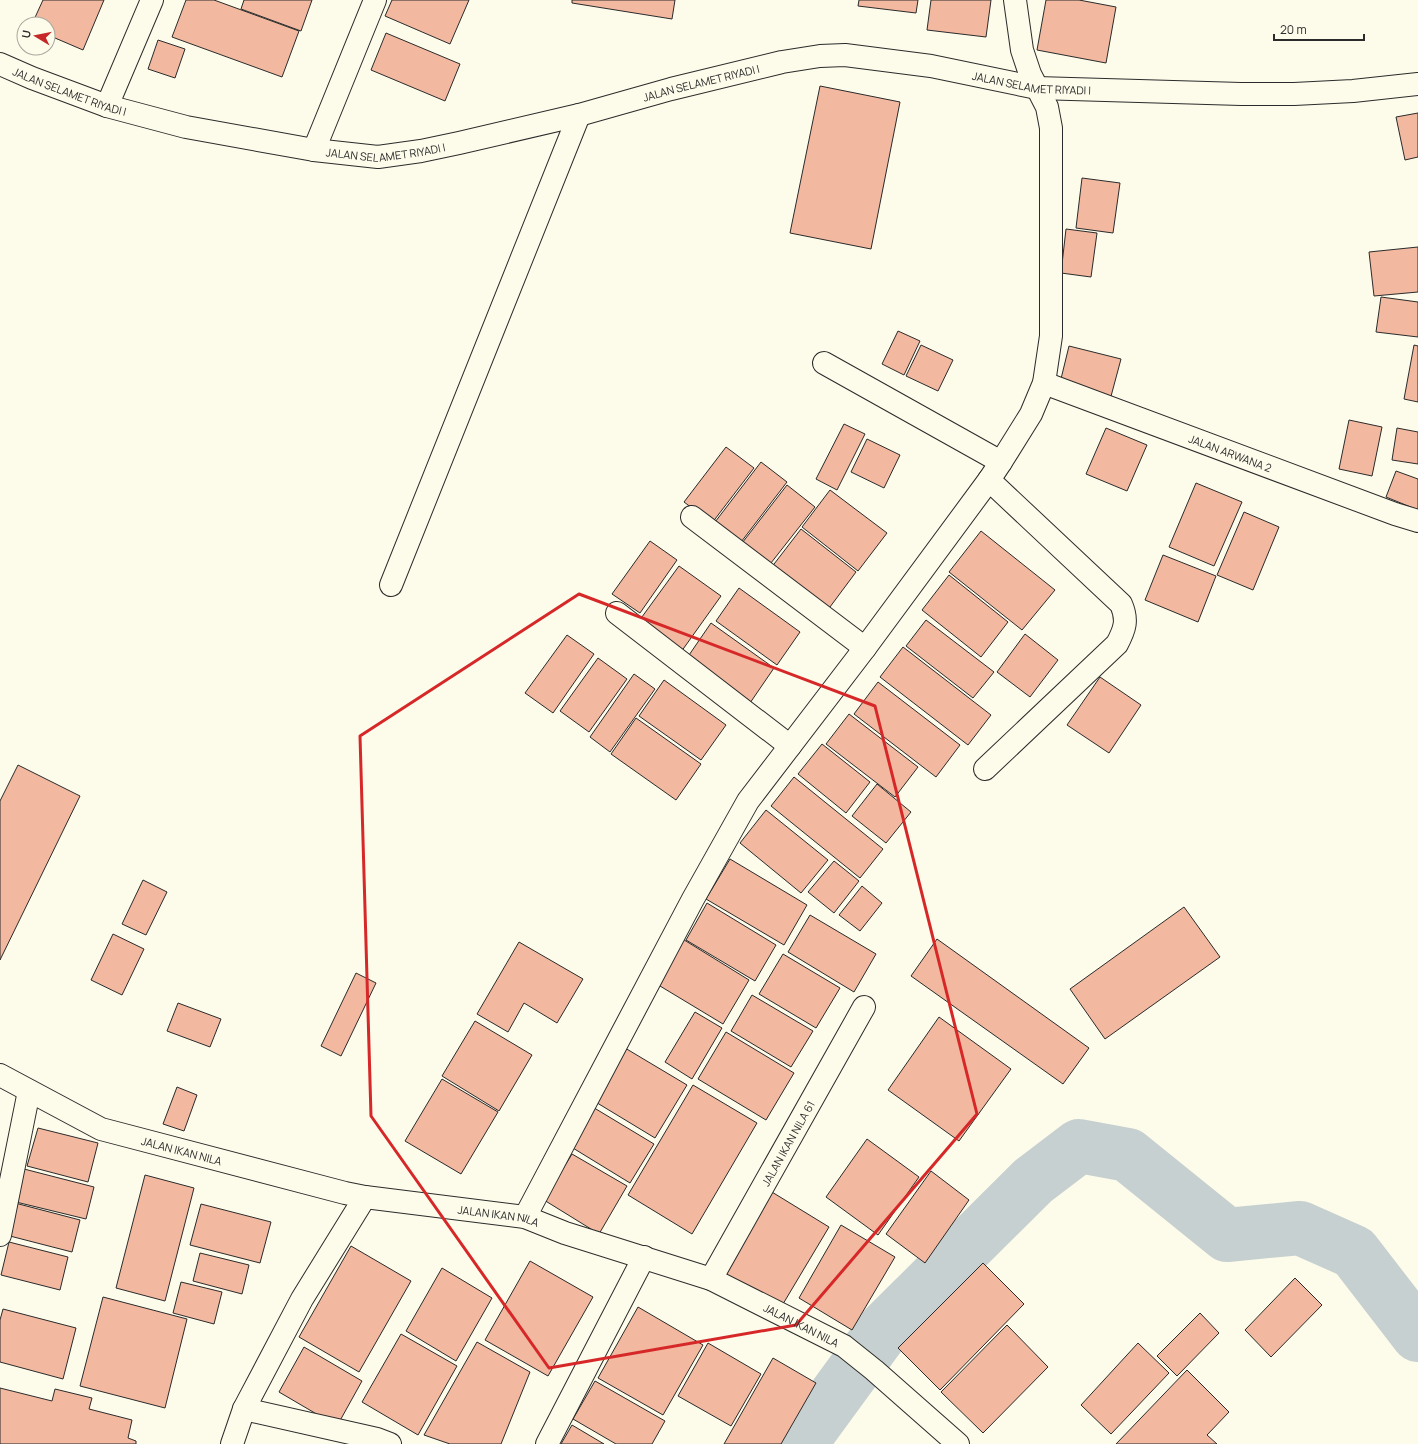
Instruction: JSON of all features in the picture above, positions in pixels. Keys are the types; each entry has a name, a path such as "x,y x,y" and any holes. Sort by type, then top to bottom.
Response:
{"street":[{"path":"107,106 152,0"},
{"path":"314,150 375,0"},
{"path":"525,1218 696,893 748,801 1002,462 1031,414 1044,384 1051,336 1051,128 1047,107 1030,74 1022,50 1015,0"},
{"name":"JALAN SELAMET RIYADI I","path":"0,64 32,78 107,106 186,127 314,150 378,157 421,152 579,115 782,62 820,56 844,55 931,66 1037,88 1240,94 1294,94 1353,91 1418,84"},
{"path":"391,584 579,115"},
{"path":"824,362 1002,462"},
{"name":"JALAN ARWANA 2","path":"1044,384 1394,514 1418,521"},
{"path":"985,769 1117,644 1125,625 1126,615 1121,604 989,480"},
{"path":"692,517 864,648"},
{"path":"617,613 790,746"},
{"name":"JALAN IKAN NILA 61","path":"711,1279 864,1007"},
{"name":"JALAN IKAN NILA","path":"0,1075 101,1129 345,1193 365,1197 525,1218 565,1233 711,1279 844,1346 874,1370 958,1444"},
{"path":"0,1235 30,1091"},
{"path":"232,1444 244,1409 302,1299 365,1197"},
{"path":"547,1444 644,1257"},
{"path":"244,1409 378,1439 390,1444"}],"highlighted area":[{"path":"579,594 875,706 977,1114 796,1325 549,1368 371,1116 360,736"}],"building":[{"path":"43,0 104,0 83,50 56,38 56,16 36,16"},
{"path":"186,0 214,0 299,31 282,77 172,37"},
{"path":"244,0 312,0 301,31 241,9"},
{"path":"392,0 469,0 450,44 385,16"},
{"path":"572,0 675,0 672,19 572,3"},
{"path":"859,0 918,0 916,13 858,6"},
{"path":"931,0 991,0 986,37 927,30"},
{"path":"1046,0 1079,0 1116,7 1106,63 1037,50"},
{"path":"386,33 460,64 445,101 371,70"},
{"path":"158,40 185,49 175,78 148,69"},
{"path":"820,86 900,102 871,249 790,233"},
{"path":"1418,113 1418,157 1405,160 1396,117"},
{"path":"1082,178 1120,183 1113,233 1076,228"},
{"path":"1066,229 1097,233 1091,277 1061,273"},
{"path":"1418,247 1418,292 1374,296 1369,252"},
{"path":"1381,297 1418,302 1418,337 1376,332"},
{"path":"898,331 920,341 904,375 882,364"},
{"path":"921,345 953,360 938,391 906,376"},
{"path":"1414,345 1418,346 1418,402 1404,399"},
{"path":"1069,346 1121,359 1110,400 1059,387"},
{"path":"1349,420 1382,427 1372,476 1339,469"},
{"path":"844,424 865,434 837,490 816,479"},
{"path":"1106,428 1147,445 1127,491 1086,474"},
{"path":"1397,428 1418,432 1418,464 1392,460"},
{"path":"867,439 900,455 884,488 851,472"},
{"path":"726,447 754,468 712,523 684,502"},
{"path":"761,462 787,482 738,546 712,526"},
{"path":"1396,471 1418,479 1418,510 1386,497"},
{"path":"1196,483 1242,502 1214,566 1169,547"},
{"path":"787,485 815,507 767,568 739,547"},
{"path":"830,490 887,533 858,571 802,527"},
{"path":"1244,512 1279,527 1253,590 1217,575"},
{"path":"801,529 856,572 827,611 771,568"},
{"path":"981,531 1055,590 1022,630 949,572"},
{"path":"650,541 677,560 640,613 612,594"},
{"path":"1163,555 1216,576 1198,622 1145,600"},
{"path":"679,566 721,596 681,652 639,621"},
{"path":"949,575 1008,622 981,657 922,610"},
{"path":"739,588 800,632 777,665 716,621"},
{"path":"926,620 994,672 973,698 906,646"},
{"path":"711,623 774,668 750,703 687,658"},
{"path":"1025,634 1058,660 1030,697 997,672"},
{"path":"567,635 594,654 553,713 525,693"},
{"path":"903,647 991,715 968,745 880,677"},
{"path":"598,658 627,679 589,732 560,711"},
{"path":"634,674 655,689 610,752 590,737"},
{"path":"1100,677 1141,705 1109,753 1067,725"},
{"path":"664,680 726,725 701,760 639,716"},
{"path":"878,682 960,745 936,777 854,714"},
{"path":"849,714 918,767 895,797 826,744"},
{"path":"636,718 701,764 676,800 611,754"},
{"path":"822,744 870,782 846,813 798,774"},
{"path":"18,765 80,796 0,960 0,801"},
{"path":"794,777 883,849 860,878 771,806"},
{"path":"877,784 911,812 886,843 852,816"},
{"path":"766,810 828,860 801,893 740,843"},
{"path":"730,859 807,905 784,945 706,899"},
{"path":"834,861 859,881 834,913 808,892"},
{"path":"143,880 167,892 146,935 122,924"},
{"path":"862,886 882,903 860,931 839,915"},
{"path":"707,903 776,945 755,981 686,940"},
{"path":"1184,907 1220,957 1105,1039 1070,989"},
{"path":"810,915 876,954 854,992 788,952"},
{"path":"113,934 144,949 122,995 91,980"},
{"path":"681,938 749,980 723,1024 655,983"},
{"path":"937,939 1089,1048 1063,1084 911,976"},
{"path":"519,942 583,979 557,1023 524,1003 508,1032 477,1014"},
{"path":"783,954 840,988 816,1028 759,994"},
{"path":"356,973 376,983 341,1056 321,1046"},
{"path":"752,995 813,1031 791,1067 731,1031"},
{"path":"178,1003 221,1019 210,1047 167,1031"},
{"path":"695,1012 722,1028 692,1079 665,1062"},
{"path":"939,1017 1011,1069 959,1141 888,1090"},
{"path":"475,1021 532,1055 499,1111 442,1076"},
{"path":"726,1032 794,1073 766,1120 698,1079"},
{"path":"620,1045 687,1085 655,1138 589,1098"},
{"path":"442,1079 498,1112 461,1174 405,1141"},
{"path":"693,1085 757,1123 692,1234 628,1195"},
{"path":"177,1087 197,1095 184,1131 163,1124"},
{"path":"591,1106 654,1144 630,1183 568,1145"},
{"path":"38,1128 98,1143 88,1182 27,1166"},
{"path":"867,1139 919,1177 878,1235 826,1197"},
{"path":"572,1154 627,1186 599,1234 544,1200"},
{"path":"24,1169 94,1187 86,1219 16,1202"},
{"path":"931,1171 969,1200 925,1263 886,1234"},
{"path":"145,1175 194,1188 165,1301 116,1288"},
{"path":"767,1189 829,1227 780,1309 719,1272"},
{"path":"15,1203 80,1220 72,1252 6,1235"},
{"path":"201,1204 271,1222 260,1263 190,1245"},
{"path":"841,1225 895,1257 852,1330 799,1298"},
{"path":"9,1242 68,1257 60,1290 1,1275"},
{"path":"351,1246 411,1281 359,1372 299,1337"},
{"path":"200,1253 249,1265 242,1294 193,1281"},
{"path":"530,1261 593,1297 548,1376 485,1340"},
{"path":"983,1263 1024,1304 940,1390 898,1348"},
{"path":"442,1268 492,1298 456,1361 406,1331"},
{"path":"1295,1278 1322,1305 1271,1357 1245,1330"},
{"path":"181,1282 222,1292 214,1324 173,1313"},
{"path":"103,1297 187,1319 165,1408 80,1386"},
{"path":"638,1307 703,1345 663,1415 598,1378"},
{"path":"3,1309 76,1328 63,1379 0,1362 0,1320"},
{"path":"1200,1313 1219,1333 1177,1376 1157,1356"},
{"path":"1007,1325 1048,1367 983,1433 941,1392"},
{"path":"401,1334 457,1366 418,1435 362,1402"},
{"path":"477,1342 530,1372 501,1444 450,1444 424,1435"},
{"path":"708,1343 761,1374 731,1426 678,1396"},
{"path":"1138,1343 1169,1373 1111,1434 1081,1405"},
{"path":"304,1347 362,1381 337,1426 279,1392"},
{"path":"773,1358 816,1383 781,1444 724,1444"},
{"path":"1187,1370 1229,1412 1207,1435 1217,1444 1116,1444"},
{"path":"595,1381 665,1421 652,1444 616,1444 573,1419"},
{"path":"0,1388 52,1401 55,1389 92,1398 89,1409 132,1420 128,1438 136,1441 136,1444 0,1444"},
{"path":"572,1425 604,1444 561,1444"}],"waterway":[{"path":"800,1444 884,1329 1033,1181 1079,1146 1128,1155 1227,1235 1300,1228 1354,1252 1418,1335"}]}
